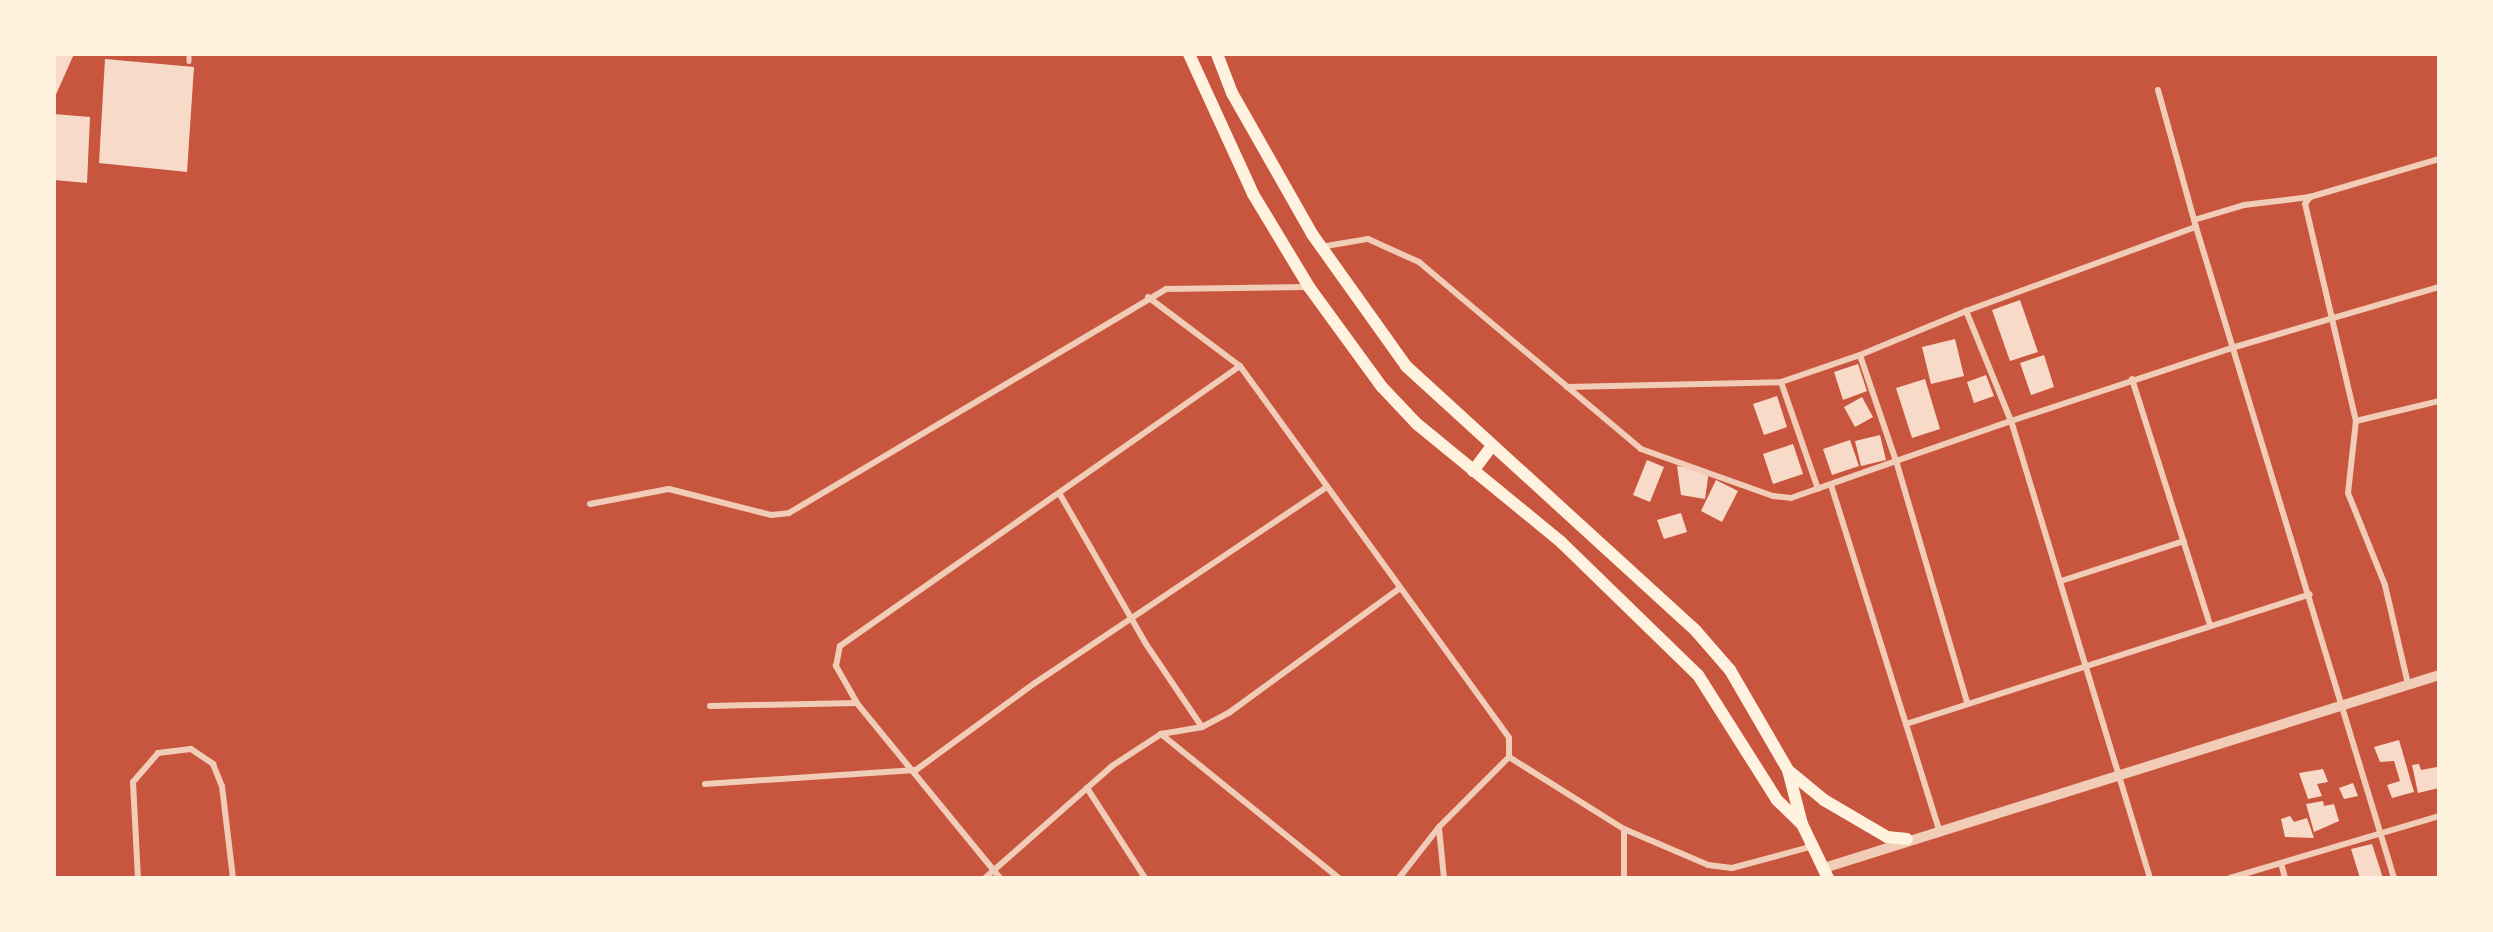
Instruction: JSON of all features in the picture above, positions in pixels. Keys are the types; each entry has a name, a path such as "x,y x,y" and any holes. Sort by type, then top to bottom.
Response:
{"main road":[{"path":"1189,54 1229,150 1282,244 1309,287 1382,387 1473,471 1562,542 1698,675 1777,800 1802,824"},
{"path":"1217,54 1232,93 1312,234 1406,366 1696,631 1730,670 1788,770 1810,848 1826,873"},
{"path":"1473,471 1492,446"},
{"path":"1788,770 1824,800 1887,837 1907,839"}],"street":[{"path":"2158,90 2196,227 2235,346 2394,878"},
{"path":"2194,220 2244,205 2310,197 2439,159"},
{"path":"2310,197 2306,213 2336,319 2356,421 2348,493 2385,585 2408,684"},
{"path":"1566,387 1781,382 1860,355 1966,311 2196,227"},
{"path":"1320,247 1368,239 1419,262 1641,449 1674,465 1709,471 1773,496 1791,498 2132,379 2235,346 2336,319 2439,287"},
{"path":"590,504 669,489 771,516 789,513 1148,297 1183,285 1309,287"},
{"path":"1148,297 1240,366 1509,738 1509,757 1439,827 1399,878"},
{"path":"1966,311 2011,422 2121,772 2150,878"},
{"path":"1860,355 1896,461 1967,702"},
{"path":"1000,878 916,770 857,703 836,666 840,646 1240,366"},
{"path":"2132,379 2211,625"},
{"path":"1781,382 1818,489"},
{"path":"2356,421 2439,400"},
{"path":"1831,484 1939,829"},
{"path":"705,784 916,770 1035,683 1134,621 1327,486"},
{"path":"1059,493 1134,621 1202,727"},
{"path":"2061,581 2184,541"},
{"path":"985,878 995,872 1087,788 1161,734 1202,727 1230,712 1400,588"},
{"path":"1906,724 1967,702 2087,667 2310,594"},
{"path":"1826,873 1907,839 2439,675"},
{"path":"710,706 857,703"},
{"path":"1161,734 1339,878"},
{"path":"138,878 134,782 158,753 191,749 213,764 222,786 233,878"},
{"path":"1509,757 1624,829 1707,865 1732,868 1810,848"},
{"path":"1087,788 1145,878"},
{"path":"2230,878 2439,816"},
{"path":"1439,827 1444,878"},
{"path":"1624,829 1624,878"},
{"path":"2281,864 2285,878"}],"lane":[{"path":"189,54 189,61"}],"building":[{"path":"54,54 74,54 54,99"},
{"path":"105,59 194,67 187,172 99,163"},
{"path":"54,114 90,117 87,183 54,180"},
{"path":"2020,300 2038,352 2010,361 1992,310"},
{"path":"1955,339 1964,376 1931,384 1922,347"},
{"path":"2044,355 2054,387 2031,395 2020,363"},
{"path":"1858,364 1867,391 1843,400 1834,372"},
{"path":"1986,375 1994,396 1974,403 1967,382"},
{"path":"1925,379 1940,429 1912,438 1896,388"},
{"path":"1777,396 1787,427 1764,435 1753,404"},
{"path":"1862,397 1873,417 1855,427 1844,407"},
{"path":"1880,435 1886,460 1861,466 1855,441"},
{"path":"1850,440 1859,466 1832,475 1823,449"},
{"path":"1793,444 1803,474 1773,484 1763,454"},
{"path":"1647,460 1664,467 1650,502 1633,495"},
{"path":"1677,466 1709,471 1705,499 1681,495"},
{"path":"1716,480 1738,491 1722,522 1701,511"},
{"path":"1681,513 1687,532 1664,539 1657,520"},
{"path":"2399,740 2414,792 2392,798 2387,785 2400,781 2394,761 2380,762 2374,747"},
{"path":"2419,764 2421,770 2437,767 2439,788 2418,793 2412,765"},
{"path":"2323,769 2328,782 2317,784 2322,796 2308,799 2299,773"},
{"path":"2353,783 2358,796 2344,799 2339,788"},
{"path":"2323,801 2324,806 2334,804 2339,821 2314,832 2306,804"},
{"path":"2290,816 2294,822 2307,818 2314,838 2285,837 2281,819"},
{"path":"2372,844 2383,878 2360,878 2351,849"}]}
